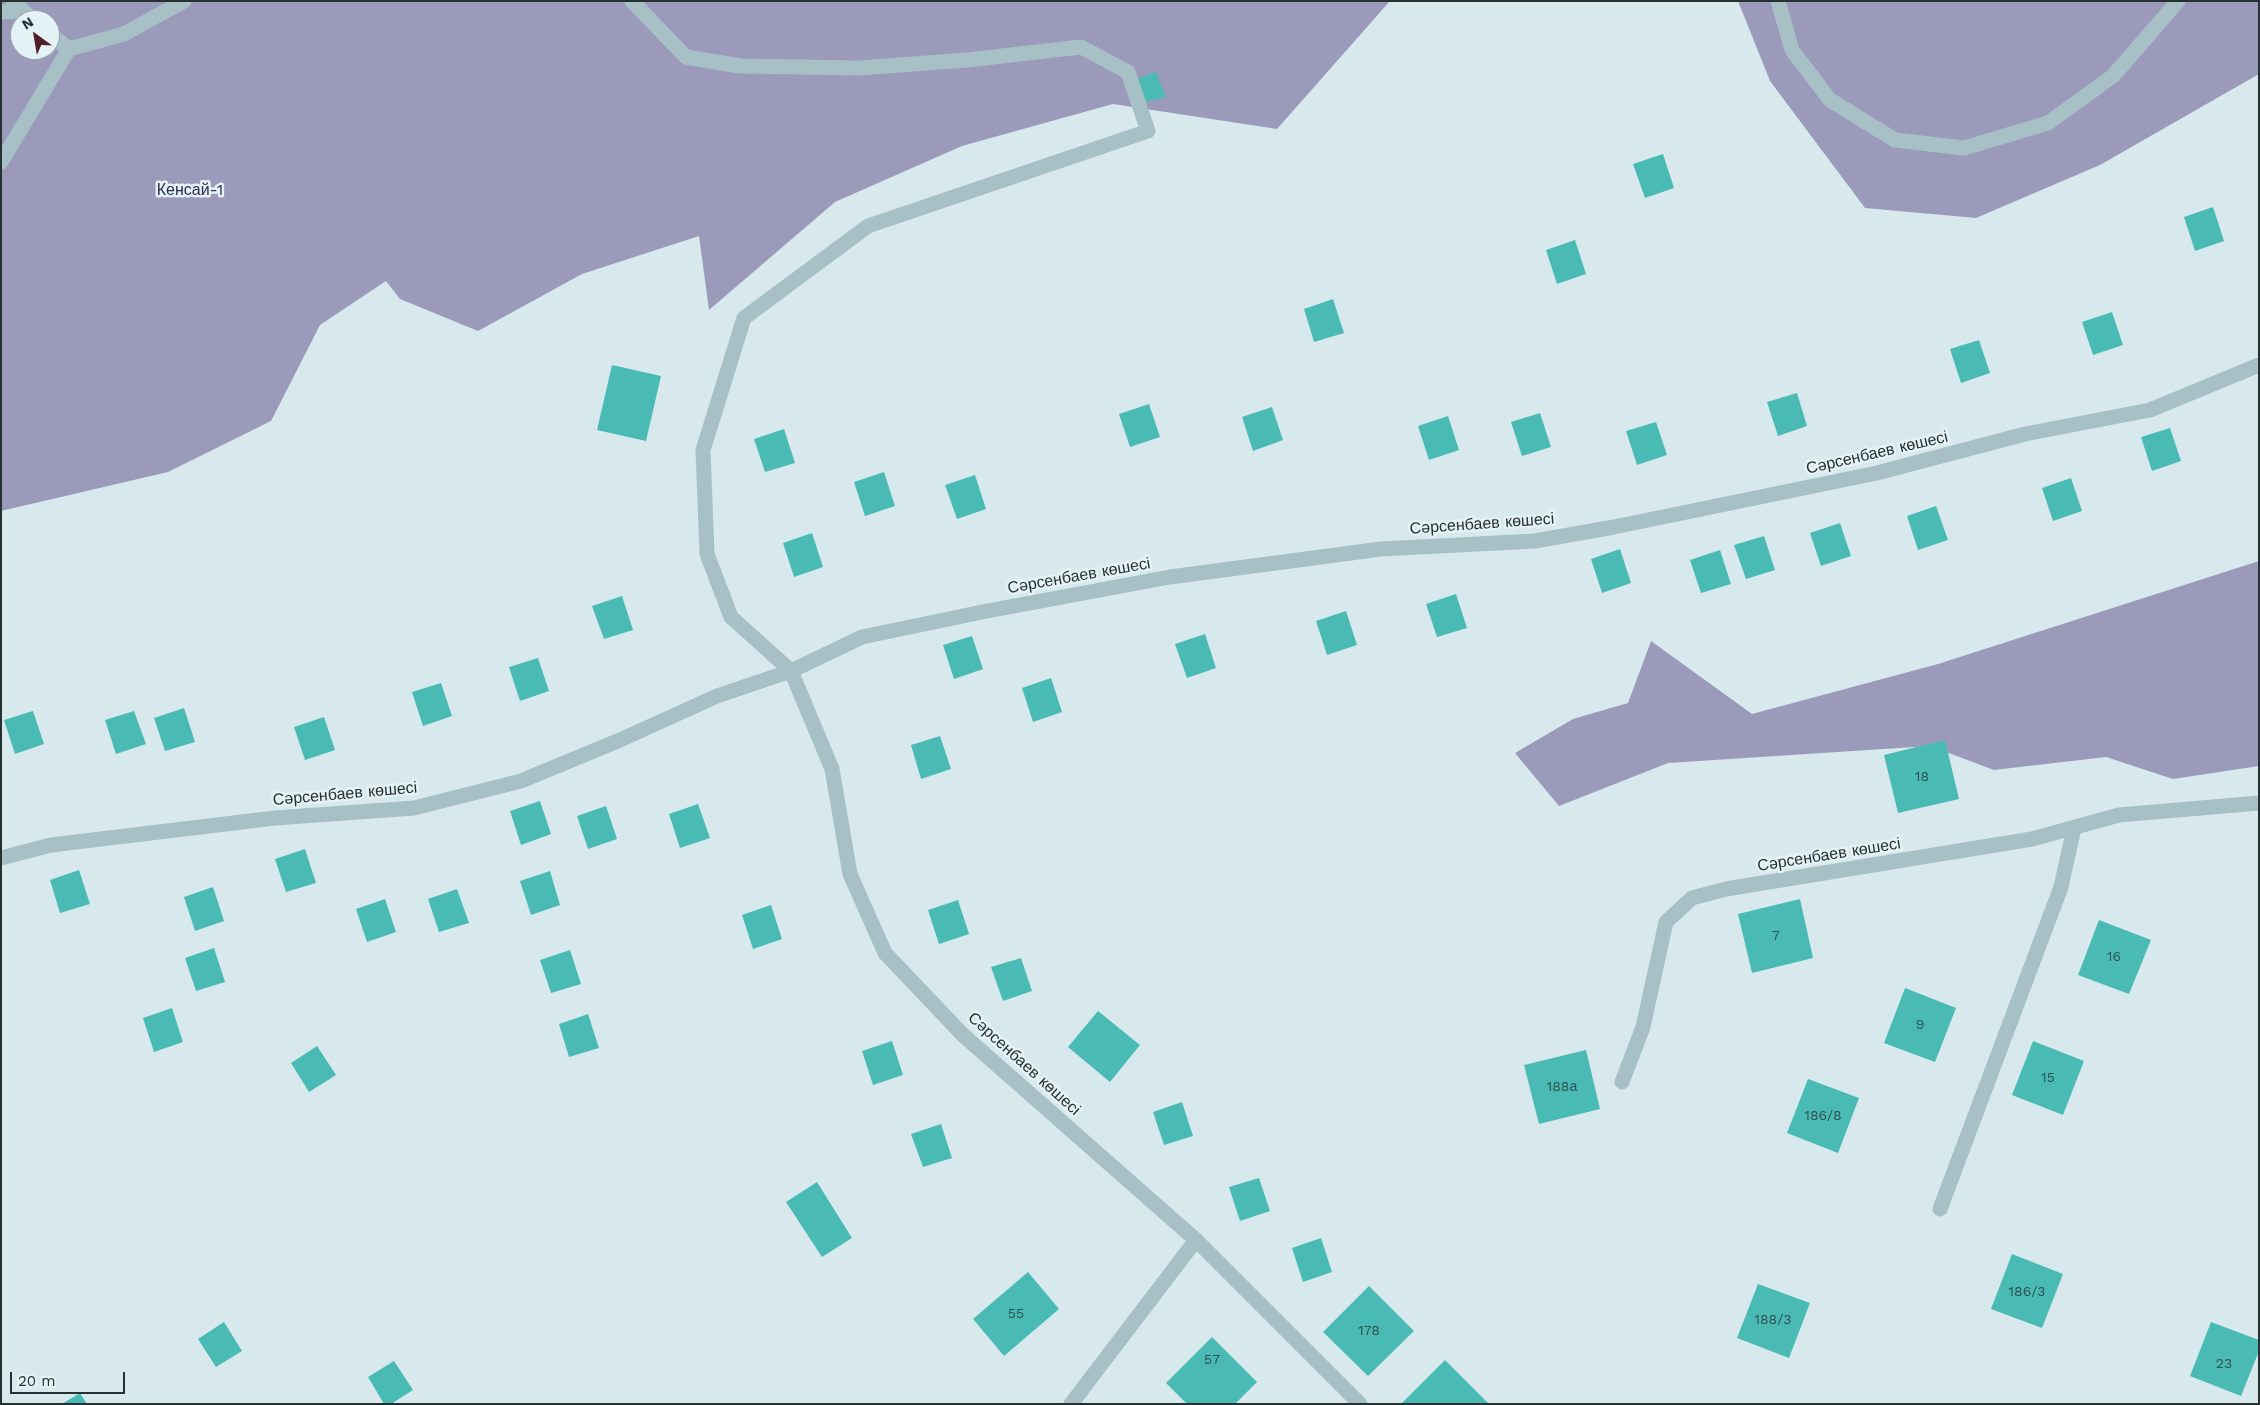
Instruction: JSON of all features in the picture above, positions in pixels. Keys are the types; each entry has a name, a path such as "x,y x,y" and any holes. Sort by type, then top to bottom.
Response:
{"street":[{"path":"1,162 69,49 124,34 184,1"},
{"path":"632,1 686,57 740,66 859,68 967,60 1081,47 1128,72 1148,131 868,226 744,318 703,450 707,554 731,617 791,671"},
{"path":"1778,1 1792,50 1830,100 1894,140 1964,148 2048,123 2114,76 2178,1"},
{"path":"60,42 69,49"},
{"name":"Сәрсенбаев көшесі","path":"1,858 51,844 275,818 414,808 521,781 620,740 717,696 791,671 862,637 1132,584 1381,549 1535,541 1614,527 1877,473 2025,434 2150,410 2259,366"},
{"name":"Сәрсенбаев көшесі","path":"791,671 832,769 850,874 884,953 963,1035 1196,1240 1360,1404"},
{"name":"Сәрсенбаев көшесі","path":"1622,1082 1643,1026 1666,922 1692,898 1726,889 2032,839 2119,815 2259,803"},
{"path":"1940,1209 2061,887 2074,828"},
{"path":"1071,1404 1196,1240"}],"green space":[{"name":"Кенсай-1","path":"1,1 1390,1 1277,129 1113,104 962,146 835,202 709,310 699,236 582,274 478,331 400,299 386,281 320,325 271,421 168,472 1,511"},
{"path":"1738,1 2259,1 2259,74 2100,165 1976,218 1865,208 1770,81"},
{"path":"2259,561 2259,766 2173,779 2106,757 1994,770 1930,746 1668,763 1559,806 1515,753 1573,719 1628,703 1651,641 1752,714 1938,664"}],"building":[{"path":"1156,72 1166,97 1145,102 1137,79"},
{"path":"1663,154 1674,188 1645,198 1633,164"},
{"path":"2213,207 2224,241 2195,251 2184,217"},
{"path":"1575,240 1586,274 1557,284 1546,250"},
{"path":"1333,299 1344,333 1314,342 1304,309"},
{"path":"2112,312 2123,345 2093,355 2082,322"},
{"path":"1979,340 1990,373 1961,383 1950,349"},
{"path":"612,365 661,376 646,441 597,430"},
{"path":"1797,393 1807,426 1778,436 1767,402"},
{"path":"1149,404 1160,437 1130,447 1119,414"},
{"path":"1272,407 1283,440 1253,451 1242,417"},
{"path":"1540,413 1551,447 1522,456 1511,422"},
{"path":"1448,416 1459,450 1429,460 1418,426"},
{"path":"1656,422 1667,455 1637,465 1626,431"},
{"path":"2170,428 2181,461 2152,471 2141,437"},
{"path":"784,429 795,463 765,472 754,439"},
{"path":"884,472 895,506 865,516 854,482"},
{"path":"975,475 986,509 957,519 945,485"},
{"path":"2071,478 2082,511 2053,521 2042,488"},
{"path":"1936,506 1948,540 1918,550 1907,516"},
{"path":"1840,523 1851,556 1821,566 1810,533"},
{"path":"812,533 823,567 794,577 783,543"},
{"path":"1764,536 1775,570 1746,579 1734,545"},
{"path":"1620,549 1631,583 1602,593 1591,559"},
{"path":"1720,550 1731,584 1701,593 1690,560"},
{"path":"1456,594 1467,628 1437,637 1426,604"},
{"path":"622,596 633,630 604,639 592,606"},
{"path":"1346,611 1357,645 1327,655 1316,621"},
{"path":"1205,634 1216,668 1187,678 1175,644"},
{"path":"972,636 983,669 954,679 943,645"},
{"path":"538,658 549,691 520,701 509,667"},
{"path":"1051,678 1062,712 1033,722 1022,688"},
{"path":"441,683 452,716 423,726 412,692"},
{"path":"184,708 195,742 165,751 154,718"},
{"path":"33,711 44,744 15,754 4,720"},
{"path":"134,711 146,744 116,754 105,720"},
{"path":"324,717 335,750 305,760 294,727"},
{"path":"940,736 951,769 921,779 911,745"},
{"path":"1945,740 1959,799 1898,813 1884,755"},
{"path":"540,801 551,834 521,845 510,811"},
{"path":"698,804 710,838 680,848 669,814"},
{"path":"606,806 617,839 588,849 577,816"},
{"path":"305,849 316,883 286,892 275,859"},
{"path":"79,870 90,904 60,913 50,880"},
{"path":"550,871 560,905 531,915 520,881"},
{"path":"213,887 224,921 195,931 184,897"},
{"path":"457,889 469,923 439,932 428,899"},
{"path":"385,899 396,932 367,942 356,909"},
{"path":"1800,899 1813,958 1752,973 1738,914"},
{"path":"958,900 969,934 939,944 928,910"},
{"path":"771,905 782,939 753,949 742,915"},
{"path":"2099,920 2151,940 2129,994 2078,975"},
{"path":"214,948 225,982 196,991 185,958"},
{"path":"570,950 581,984 551,993 540,960"},
{"path":"1021,958 1032,991 1003,1001 991,967"},
{"path":"1905,988 1956,1008 1935,1062 1884,1043"},
{"path":"172,1008 183,1042 154,1052 143,1018"},
{"path":"1098,1011 1140,1045 1110,1082 1068,1047"},
{"path":"588,1014 599,1048 569,1057 559,1024"},
{"path":"892,1041 903,1075 873,1085 862,1051"},
{"path":"2033,1041 2084,1061 2063,1115 2012,1095"},
{"path":"317,1046 336,1075 309,1092 291,1063"},
{"path":"1586,1050 1600,1109 1539,1124 1524,1065"},
{"path":"1808,1079 1859,1098 1838,1153 1787,1133"},
{"path":"1182,1102 1193,1136 1164,1145 1153,1112"},
{"path":"941,1124 952,1158 923,1167 911,1134"},
{"path":"1259,1178 1270,1211 1240,1221 1229,1187"},
{"path":"817,1182 852,1238 822,1257 786,1202"},
{"path":"1321,1238 1332,1272 1303,1282 1292,1248"},
{"path":"2012,1254 2063,1274 2042,1328 1991,1309"},
{"path":"1028,1272 1059,1309 1004,1356 973,1319"},
{"path":"1758,1284 1810,1303 1789,1358 1737,1338"},
{"path":"1369,1286 1414,1331 1368,1376 1323,1332"},
{"path":"224,1322 242,1351 216,1367 198,1339"},
{"path":"2211,1322 2259,1340 2259,1351 2241,1396 2190,1376"},
{"path":"1212,1337 1257,1382 1235,1404 1187,1404 1166,1383"},
{"path":"1445,1360 1489,1404 1401,1404"},
{"path":"394,1361 413,1390 391,1404 384,1404 368,1377"},
{"path":"80,1393 87,1404 62,1404"}]}
